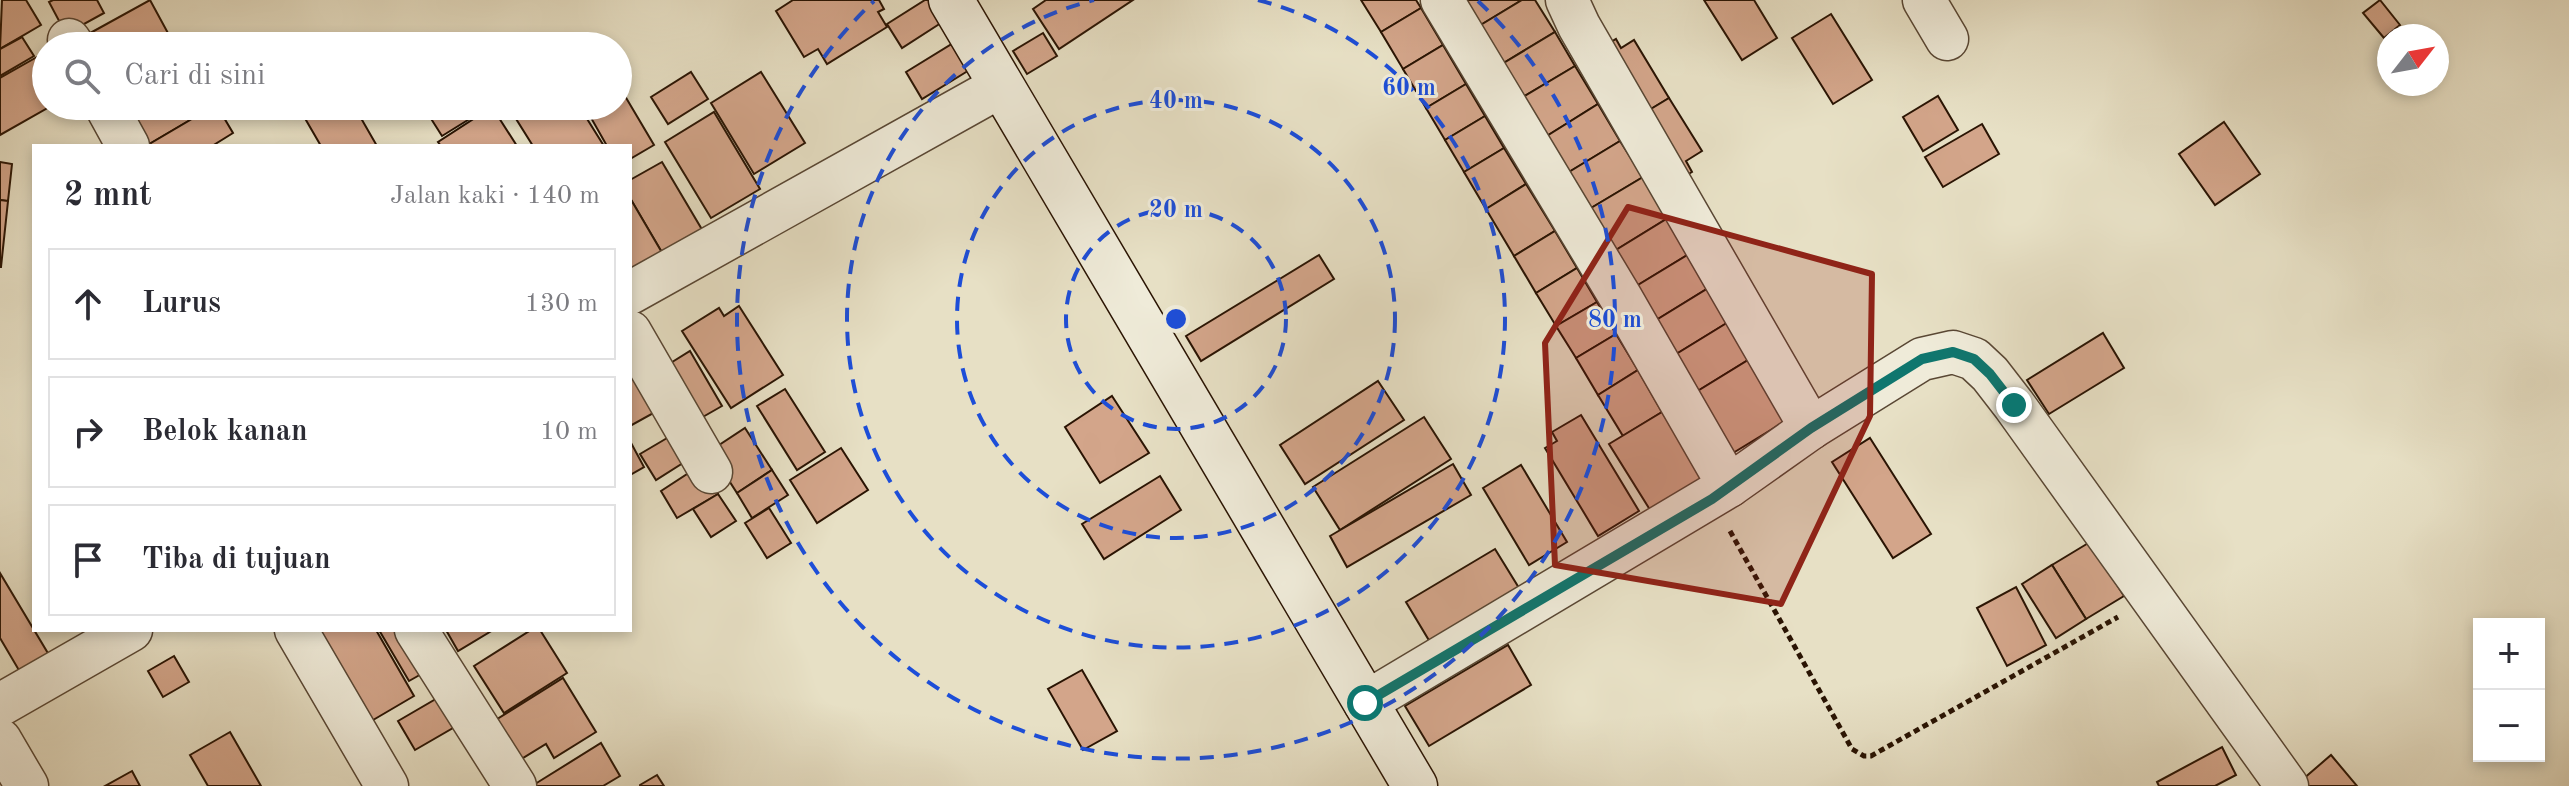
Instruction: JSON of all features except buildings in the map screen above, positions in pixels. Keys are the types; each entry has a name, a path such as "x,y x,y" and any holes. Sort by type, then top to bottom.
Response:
{"street":[{"path":"951,0 1415,786"},
{"path":"1442,0 1621,298 1720,492"},
{"path":"1567,0 1587,40 1811,428"},
{"path":"1924,0 1947,39"},
{"path":"632,292 1001,86"},
{"path":"114,120 127,144"},
{"path":"632,335 711,472"},
{"path":"1365,703 1720,492 1811,428 1922,359 1953,352 1974,359 2014,405 2287,786"},
{"path":"0,705 128,632"},
{"path":"297,632 387,786"},
{"path":"417,632 515,786"},
{"path":"0,740 27,786"}],"path":[{"path":"1720,492 1852,749 1864,756 1871,756 2152,598"}],"highlighted area":[{"path":"1628,207 1872,274 1870,416 1781,604 1555,565 1545,343"}],"route":[{"path":"1365,703 1712,499 1811,428 1922,359 1953,352 1974,359 2014,405"}]}
